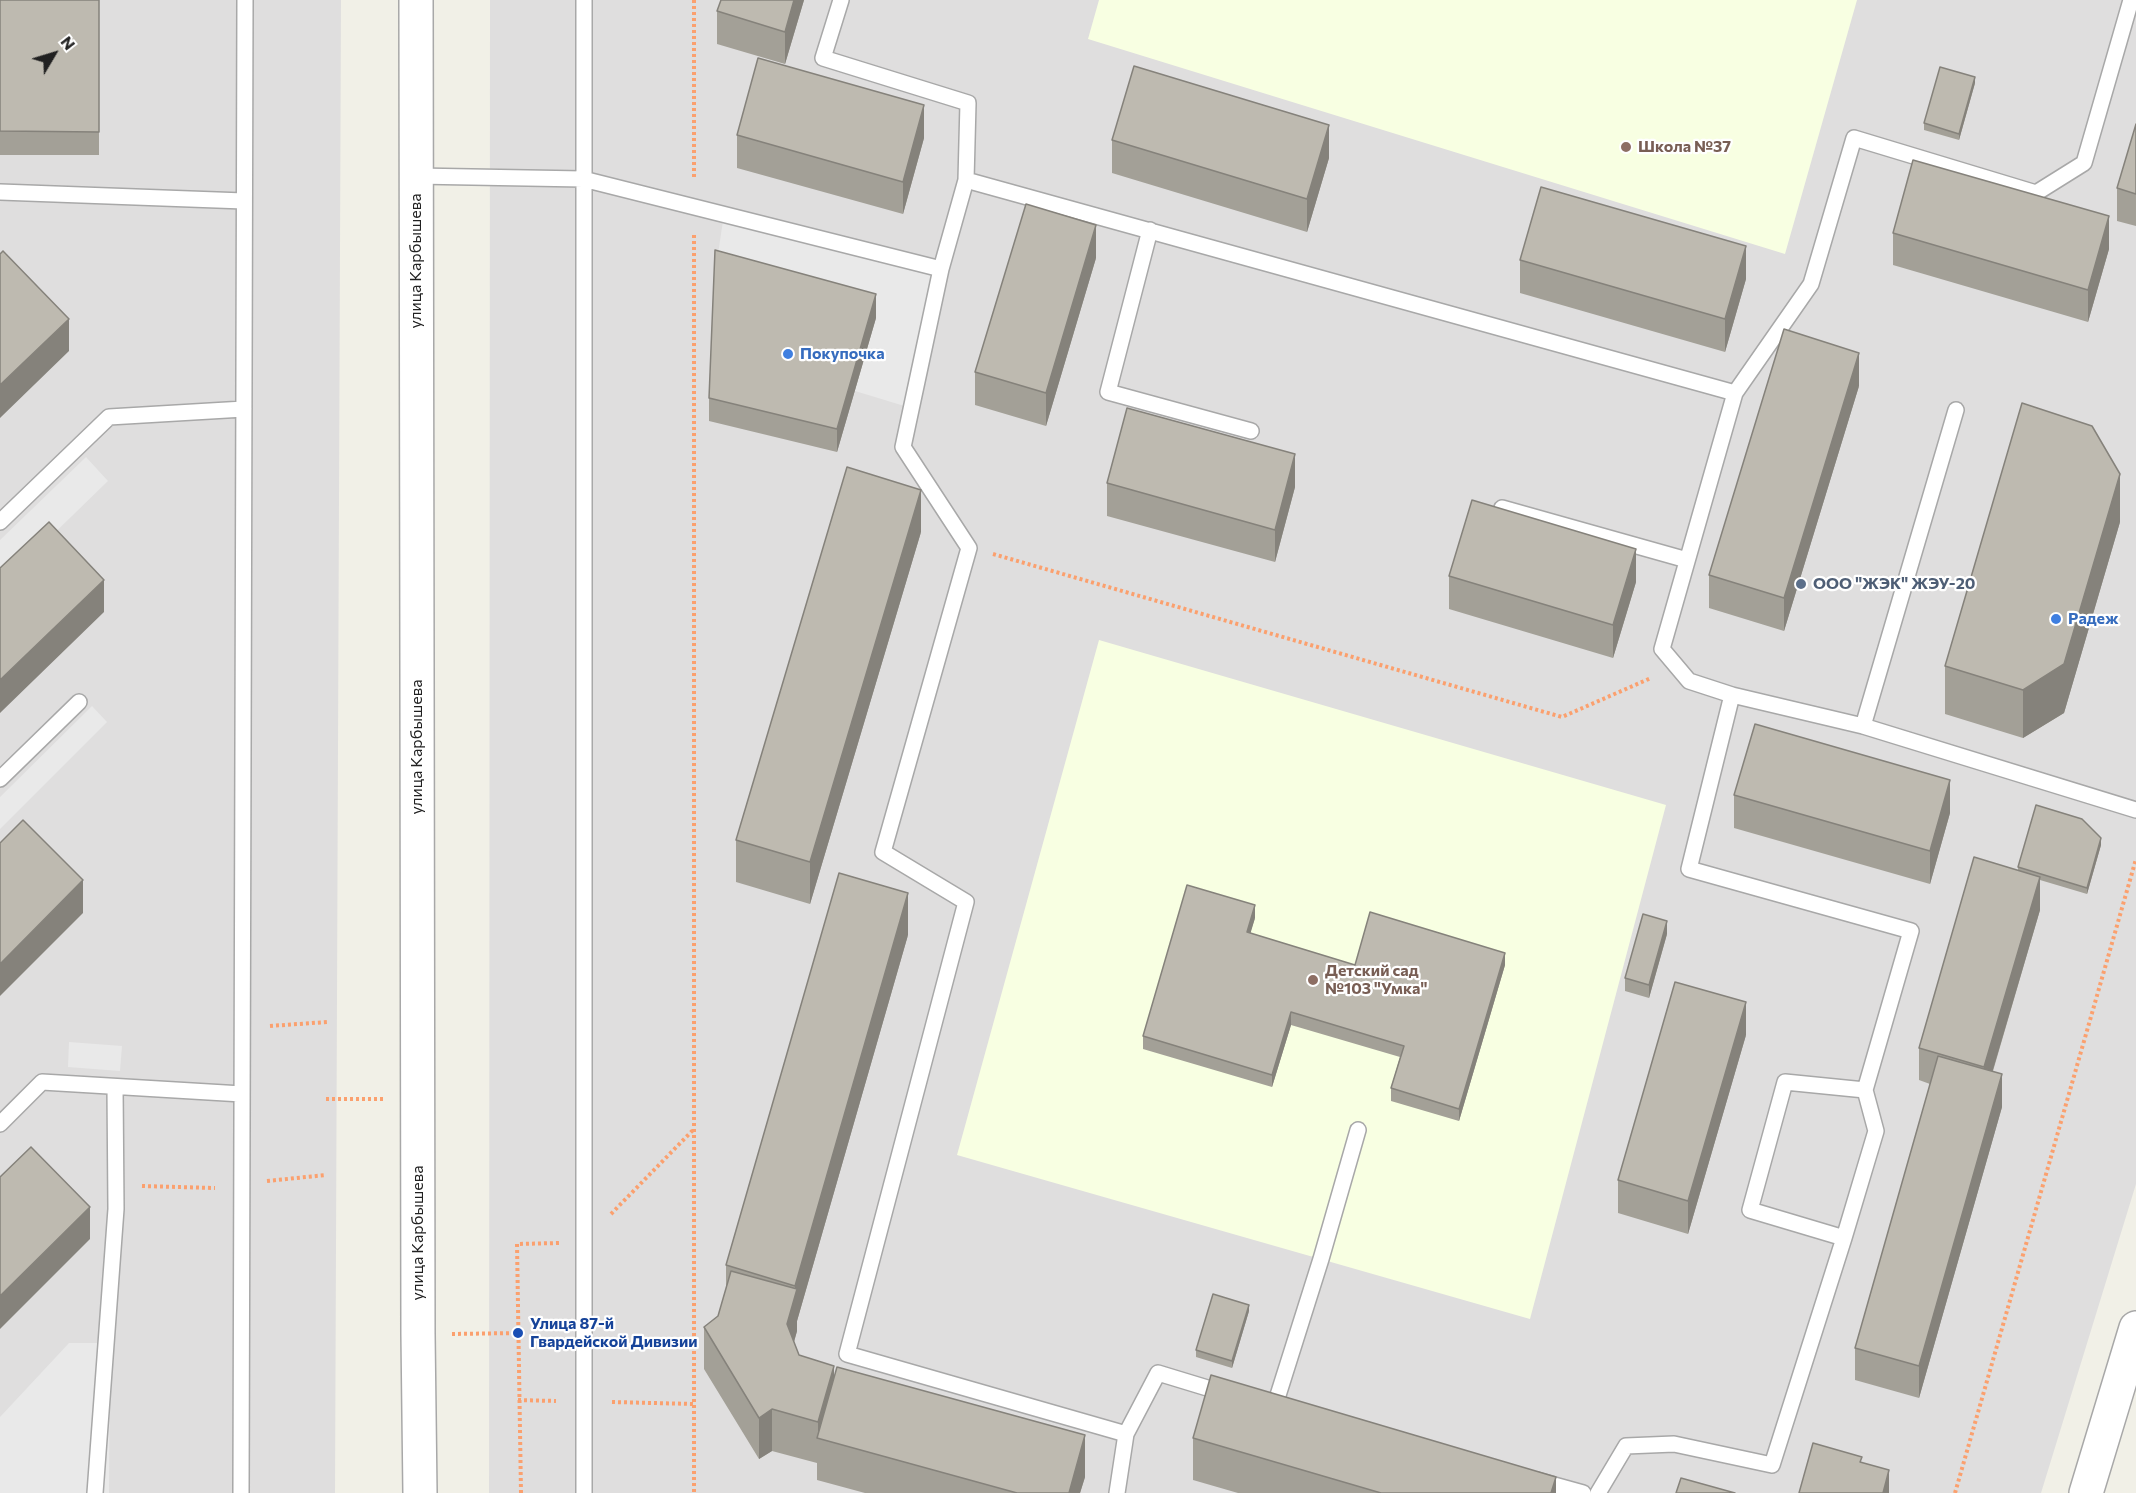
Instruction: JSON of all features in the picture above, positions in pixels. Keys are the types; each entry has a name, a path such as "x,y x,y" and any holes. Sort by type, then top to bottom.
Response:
{"street":[{"name":"улица Карбышева","path":"416,0 420,1493"},
{"path":"2086,1493 2136,1328"}],"lane":[{"path":"242,1493 245,0"},
{"path":"584,0 584,1493"},
{"path":"841,0 822,58 968,103 966,180 941,268 903,447 969,548 883,852 966,902 847,1354 1126,1434"},
{"path":"2131,0 2084,163 2036,193 1854,138 1811,284 1735,393 1662,649 1689,681 1732,695 1863,726 2136,810"},
{"path":"416,176 584,179 941,268"},
{"path":"966,180 1735,393"},
{"path":"0,192 244,201"},
{"path":"1150,230 1108,392 1251,431"},
{"path":"0,522 109,417 244,410"},
{"path":"1863,726 1956,410"},
{"path":"1502,508 1687,560"},
{"path":"1598,1493 1626,1446 1674,1444 1772,1465 1876,1131 1864,1090 1911,932 1689,869 1732,695"},
{"path":"0,779 79,702"},
{"path":"0,1124 42,1082 243,1094"},
{"path":"1844,1238 1750,1210 1785,1082 1864,1090"},
{"path":"95,1493 116,1209 115,1087"},
{"path":"1275,1408 1358,1130"},
{"path":"1117,1493 1126,1434 1158,1373 1243,1399"},
{"path":"1526,1477 1583,1493"}],"path":[{"path":"694,0 694,1493"},
{"path":"969,548 1562,717 1677,667"},
{"path":"1955,1493 2136,859"},
{"path":"242,1028 327,1022"},
{"path":"326,1099 418,1099"},
{"path":"116,1186 220,1189 242,1183 326,1174"},
{"path":"517,1244 521,1493"},
{"path":"418,1334 518,1333"}],"shaded area":[{"path":"0,0 341,0 335,1493 0,1493"},
{"path":"490,0 2136,0 2136,1184 2041,1493 489,1493"},
{"name":"Школа №37","path":"1099,0 1857,0 1785,254 1088,39"},
{"path":"724,214 941,269 911,408 855,391 715,274"},
{"path":"86,457 108,481 0,586 0,540"},
{"name":"Детский сад №103 \"Умка\"","path":"1099,640 1666,805 1530,1319 957,1155"},
{"path":"92,706 107,722 0,829 0,797"},
{"path":"69,1042 122,1046 120,1071 68,1067"},
{"path":"69,1343 110,1343 109,1493 0,1493 0,1417"}],"building":[{"path":"0,0 99,0 99,132 0,131"},
{"path":"721,0 794,0 785,32 717,11"},
{"path":"758,58 924,105 903,182 737,135"},
{"path":"1134,66 1329,125 1307,199 1112,140"},
{"path":"1940,67 1975,77 1959,134 1924,123"},
{"path":"2136,124 2136,194 2117,188"},
{"path":"1913,160 2109,216 2088,290 1893,233"},
{"path":"1541,187 1746,246 1725,319 1520,260"},
{"path":"1026,204 1096,225 1046,393 975,372"},
{"name":"Покупочка","path":"715,250 876,294 837,429 709,398"},
{"path":"3,251 69,319 0,385 0,254"},
{"path":"1784,329 1859,353 1784,598 1709,575"},
{"path":"2022,403 2092,426 2120,474 2064,664 2023,690 1945,666"},
{"path":"1127,408 1295,454 1275,530 1107,483"},
{"path":"847,467 921,490 810,862 736,840"},
{"path":"1472,500 1636,549 1613,625 1449,576"},
{"path":"49,522 104,580 0,680 0,568"},
{"path":"1755,724 1950,780 1930,851 1734,795"},
{"path":"2036,805 2082,819 2101,838 2087,888 2018,867"},
{"path":"23,820 83,880 0,964 0,843"},
{"path":"1974,857 2040,877 1984,1067 1919,1048"},
{"path":"839,873 908,893 795,1286 726,1265"},
{"path":"1187,885 1255,905 1247,932 1355,965 1370,912 1505,953 1459,1109 1391,1088 1404,1046 1291,1012 1272,1075 1143,1036"},
{"path":"1643,914 1667,921 1649,985 1625,978"},
{"path":"1675,982 1746,1002 1688,1201 1618,1180"},
{"path":"1938,1056 2002,1074 1919,1366 1855,1348"},
{"path":"31,1147 90,1207 0,1296 0,1177"},
{"path":"731,1271 797,1289 787,1324 799,1355 834,1366 818,1422 772,1409 759,1418 704,1327 718,1316"},
{"path":"1213,1294 1249,1305 1232,1361 1196,1350"},
{"path":"837,1367 1085,1435 1069,1493 1017,1493 817,1438"},
{"path":"1211,1375 1556,1477 1551,1493 1381,1493 1193,1438"},
{"path":"1813,1443 1862,1457 1860,1462 1889,1470 1883,1493 1799,1493"},
{"path":"1681,1478 1735,1493 1676,1493"}],"place":[{"name":"Школа №37","path":"1626,147"},
{"name":"Покупочка","path":"788,354"},
{"name":"ООО \"ЖЭК\" ЖЭУ-20","path":"1801,584"},
{"name":"Радеж","path":"2056,619"},
{"name":"Детский сад №103 \"Умка\"","path":"1313,980"},
{"name":"Улица 87-й Гвардейской Дивизии","path":"518,1333"}]}
